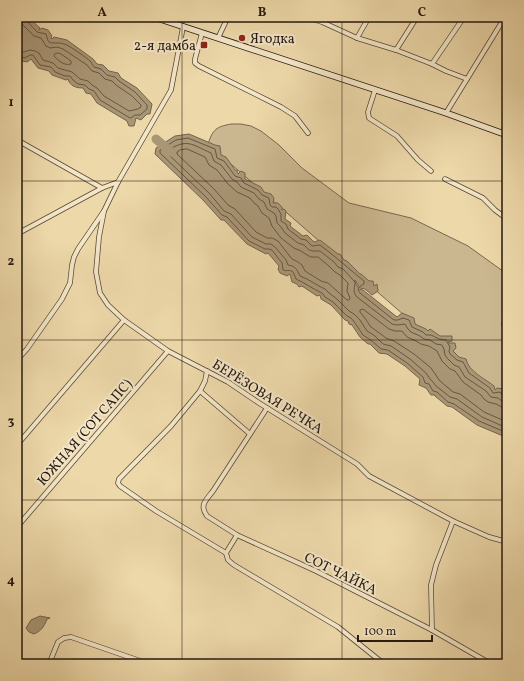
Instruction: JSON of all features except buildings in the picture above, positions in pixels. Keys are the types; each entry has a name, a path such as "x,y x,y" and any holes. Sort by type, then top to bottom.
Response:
{"main road":[{"path":"154,17 507,135"}],"street":[{"path":"218,38 228,17"},
{"path":"306,17 322,22 357,38 396,50 467,79"},
{"path":"322,22 325,17"},
{"path":"357,38 369,17"},
{"path":"396,50 418,17"},
{"path":"432,64 464,17"},
{"path":"446,114 505,17"},
{"path":"17,360 27,349 62,299 70,283 72,265 78,249 104,211 118,182 171,90 183,27"},
{"path":"202,33 195,59 199,66 281,107 295,116 308,133"},
{"path":"375,90 368,112 369,118 397,136 418,160 431,171"},
{"path":"17,140 102,188"},
{"path":"445,179 483,198 507,220"},
{"path":"17,234 102,188 118,182"},
{"name":"БЕРЁЗОВАЯ РЕЧКА","path":"104,211 99,237 96,272 100,293 108,305 124,320 168,351 228,382 357,464 369,476 453,521 489,537 507,542"},
{"path":"504,324 507,317"},
{"path":"17,445 124,320"},
{"name":"ЮЖНАЯ (СОТ САПС)","path":"17,527 168,351"},
{"path":"207,371 205,381 200,391 171,426 119,480 118,483 120,486 156,511 226,554 228,560 234,565 338,627 384,664"},
{"path":"200,391 250,434 267,408"},
{"name":"СОТ ЧАЙКА","path":"250,434 213,491 205,500 203,506 207,516 237,535 316,571 432,630 491,664"},
{"path":"432,630 431,585 436,565 453,521"},
{"path":"226,554 237,535"},
{"path":"49,664 58,642 64,638 71,637 149,664"}],"shaded area":[{"path":"231,124 251,126 261,131 279,145 302,168 349,203 411,218 468,246 507,274 507,405 208,144 212,135 218,128"}],"water":[{"path":"17,17 30,20 40,28 39,30 42,28 48,30 52,36 52,39 54,37 67,40 93,59 97,64 103,65 109,71 118,73 121,78 137,88 152,104 150,114 147,114 141,120 136,118 134,126 129,126 127,121 97,103 91,94 86,93 83,88 72,85 68,79 66,80 52,75 49,71 38,68 31,59 27,62 17,60"},
{"path":"189,134 220,146 221,155 226,157 235,170 237,170 238,174 241,171 245,173 245,179 261,187 264,192 271,194 274,198 273,203 278,203 282,207 282,210 284,209 286,211 285,219 291,223 290,226 303,236 307,235 314,242 320,240 340,254 344,260 347,261 360,274 369,281 373,281 374,286 377,284 378,291 372,295 365,289 360,288 355,280 359,289 363,290 397,317 402,313 414,318 415,324 428,331 430,329 440,336 452,336 452,341 448,342 455,343 456,348 453,351 459,357 466,359 470,368 494,386 495,390 497,388 504,389 505,393 507,393 507,440 503,436 477,425 452,407 447,406 435,395 431,395 426,388 419,385 420,379 405,366 387,354 379,353 370,344 368,344 360,337 348,321 345,320 331,305 321,299 320,295 317,296 302,286 299,287 297,284 292,282 290,274 287,276 280,273 278,269 279,266 268,253 266,254 247,244 224,220 221,220 203,200 155,154 156,148 175,136"},
{"path":"40,616 50,618 47,619 39,632 34,634 29,632 26,628 31,620"}],"waterway":[{"path":"156,139 171,152"}],"place":[{"name":"Ягодка","path":"242,38"},
{"name":"2-я дамба","path":"204,45"}]}
